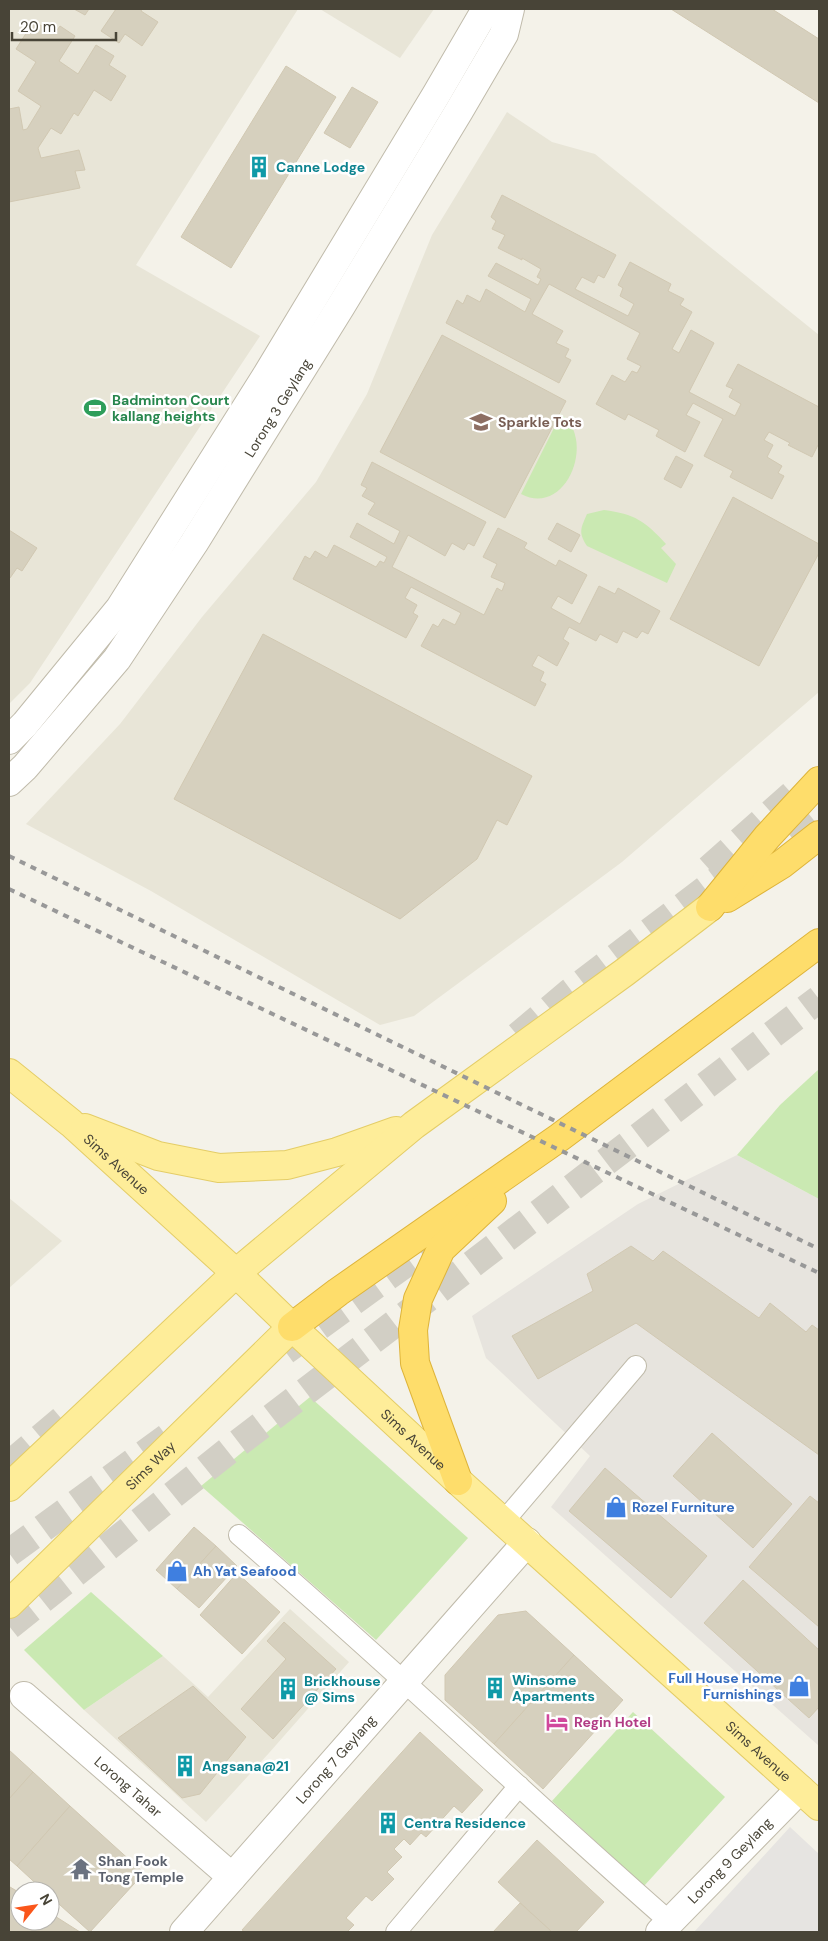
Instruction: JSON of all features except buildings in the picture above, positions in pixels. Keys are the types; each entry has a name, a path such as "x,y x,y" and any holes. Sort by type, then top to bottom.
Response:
{"highway":[{"path":"710,907 767,837 819,781"},
{"path":"710,907 782,864 819,836"},
{"path":"292,1327 338,1292 560,1137 819,943"},
{"path":"458,1480 415,1363 413,1330 418,1299 441,1249 560,1137"}],"main road":[{"path":"9,1487 236,1273 414,1125 625,972 710,907"},
{"name":"Sims Avenue","path":"9,1073 71,1123 236,1273 458,1480 810,1798"},
{"path":"71,1123 158,1156 219,1168 287,1165 337,1152 414,1125"},
{"name":"Sims Way","path":"9,1604 292,1327"}],"street":[{"name":"Lorong 3 Geylang","path":"9,740 25,724 120,608 265,378 482,16 494,9"},
{"name":"Lorong 3 Geylang","path":"9,782 25,767 56,731 122,650 194,543 342,306 459,111 504,34 510,9"},
{"name":"Lorong 7 Geylang","path":"184,1932 527,1542"},
{"name":"Lorong Tahar","path":"24,1696 232,1877"},
{"name":"Lorong 9 Geylang","path":"665,1927 810,1798"}],"lane":[{"path":"436,95 459,111"},
{"path":"504,1521 636,1366"},
{"path":"239,1535 319,1603 519,1786 665,1927"},
{"path":"396,1932 519,1786"}],"shaded area":[{"path":"9,9 298,9 136,265 260,336 30,683 9,704"},
{"path":"320,9 434,9 400,58"},
{"path":"507,112 552,142 595,154 819,335 819,692 622,862 414,1016 380,1025 151,891 26,824 120,724 202,617 316,482 367,394 432,235"},
{"path":"737,1155 819,1199 819,1746 551,1507 590,1456 486,1358 472,1316 638,1204"},
{"path":"9,1198 62,1241 9,1288"},
{"path":"290,1609 349,1662 206,1822 84,1710 163,1656 208,1697"},
{"path":"790,1827 819,1854 819,1932 694,1932"}],"green space":[{"path":"561,414 571,426 576,441 576,457 571,473 563,486 551,495 537,499 521,494"},
{"path":"604,510 632,516 645,524 666,544 661,548 676,564 667,583 587,546 582,537 581,530 587,514"},
{"path":"819,1069 819,1199 737,1155 780,1105"},
{"path":"310,1397 468,1538 376,1640 201,1486"},
{"path":"91,1592 163,1656 84,1710 24,1650"},
{"path":"633,1712 725,1797 644,1886 552,1801"}],"tunnel":[{"path":"709,869 794,793"},
{"path":"785,829 819,802"},
{"path":"518,1036 569,993 739,864"},
{"path":"9,1626 233,1447 819,999"},
{"path":"285,1351 456,1227"},
{"path":"9,1465 70,1413"},
{"path":"9,1553 169,1436"}],"railway":[{"path":"9,856 819,1249"},
{"path":"9,889 819,1273"}],"place":[{"name":"Canne Lodge","path":"259,167"},
{"name":"Badminton Court kallang heights","path":"95,408"},
{"name":"Sparkle Tots","path":"481,422"},
{"name":"Rozel Furniture","path":"616,1507"},
{"name":"Ah Yat Seafood","path":"177,1571"},
{"name":"Full House Home Furnishings","path":"799,1686"},
{"name":"Winsome Apartments","path":"495,1688"},
{"name":"Brickhouse @ Sims","path":"288,1689"},
{"name":"Regin Hotel","path":"557,1722"},
{"name":"Angsana@21","path":"185,1766"},
{"name":"Centra Residence","path":"388,1823"},
{"name":"Shan Fook Tong Temple","path":"81,1869"}]}
